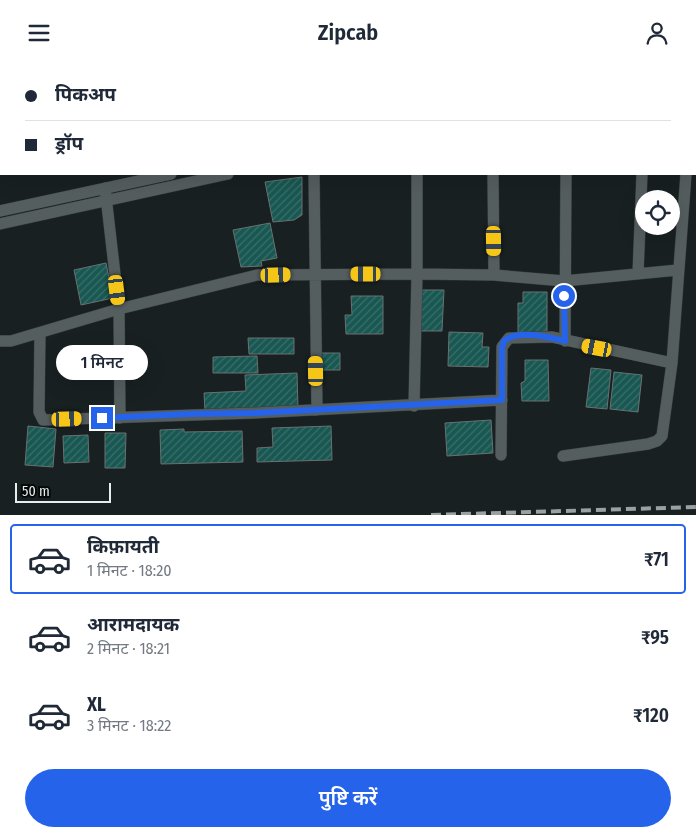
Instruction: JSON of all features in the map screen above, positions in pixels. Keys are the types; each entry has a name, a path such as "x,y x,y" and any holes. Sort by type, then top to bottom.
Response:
{"street":[{"path":"0,224 167,175"},
{"path":"145,181 216,175"},
{"path":"314,175 317,410"},
{"path":"414,406 417,175"},
{"path":"493,175 494,275"},
{"path":"565,341 566,175"},
{"path":"638,274 642,175"},
{"path":"563,456 657,441 662,436 672,363 686,175"},
{"path":"0,211 106,193"},
{"path":"106,193 119,309 120,418"},
{"path":"0,341 11,341 119,309 257,275 494,275 564,281 678,270"},
{"path":"40,333 39,412 41,418 50,420 414,406 502,400"},
{"path":"500,455 502,347 504,341 514,336 552,337 672,363"}],"building":[{"path":"302,177 302,215 294,220 273,222 265,182"},
{"path":"270,223 277,258 261,261 262,266 241,267 233,230"},
{"path":"106,263 113,298 81,305 74,270"},
{"path":"422,290 444,290 442,331 420,331"},
{"path":"523,292 547,292 547,333 518,332 518,303 523,303"},
{"path":"351,296 383,296 383,334 346,334 345,315 352,315"},
{"path":"449,332 483,333 482,347 489,347 488,367 448,366"},
{"path":"248,338 294,338 294,354 249,354"},
{"path":"320,353 340,353 340,370 320,370"},
{"path":"257,356 258,373 213,373 213,357"},
{"path":"525,360 548,360 549,401 522,401 521,383 525,381"},
{"path":"591,368 611,370 607,409 586,407"},
{"path":"614,372 642,375 638,412 610,409"},
{"path":"297,373 298,408 205,411 204,393 246,391 245,375"},
{"path":"491,420 493,453 447,456 445,423"},
{"path":"28,426 56,429 53,467 25,465"},
{"path":"331,426 332,460 257,462 257,448 273,447 272,428"},
{"path":"184,429 184,432 242,431 243,462 161,464 160,430"},
{"path":"105,433 126,433 125,468 105,468"},
{"path":"88,435 89,462 64,463 63,436"}],"railway":[{"path":"431,515 696,507"}],"route":[{"path":"102,418 414,406 502,400 502,347 504,341 514,336 534,336 552,337 565,341 564,296"}]}
